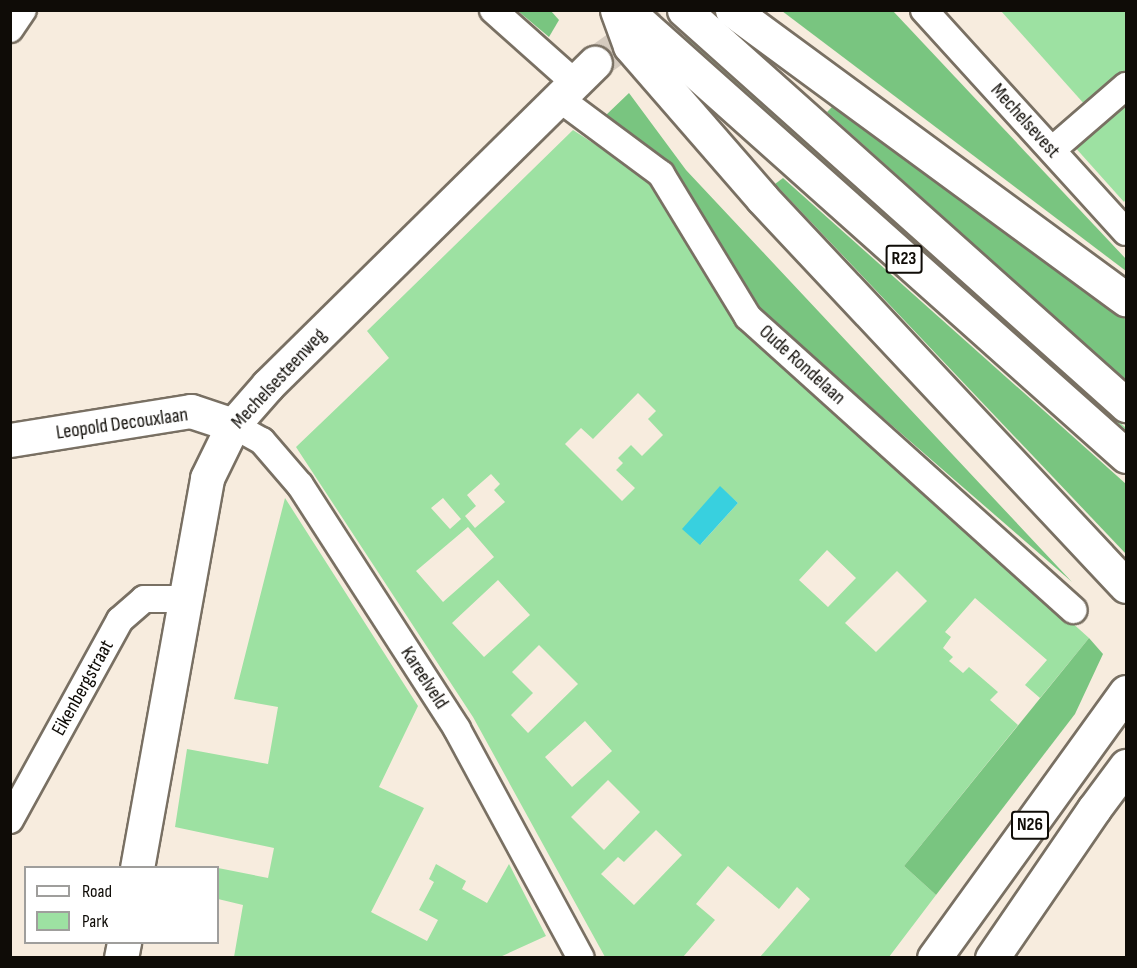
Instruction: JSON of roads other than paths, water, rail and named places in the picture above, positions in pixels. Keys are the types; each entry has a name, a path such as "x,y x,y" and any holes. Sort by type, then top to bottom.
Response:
{"main road":[{"path":"617,10 630,46 762,198 1126,586"},
{"name":"R23","path":"626,10 1126,456"},
{"path":"732,10 1126,299"},
{"name":"R23","path":"695,21 1126,405"},
{"name":"Mechelsesteenweg","path":"137,866 207,478 233,425 276,377 576,82"},
{"name":"Leopold Decouxlaan","path":"10,440 191,411 233,425"},
{"name":"N26","path":"934,957 1126,692"},
{"name":"N26","path":"992,957 1126,766"},
{"path":"1094,809 1126,786"}],"street":[{"path":"10,29 23,10"},
{"name":"Oude Rondelaan","path":"493,10 576,82 660,174 748,316 1073,610"},
{"name":"Mechelsevest","path":"924,10 1126,232"},
{"path":"1052,150 1126,86"},
{"name":"Kareelveld","path":"233,425 262,441 300,485 458,729 581,957"},
{"name":"Eikenbergstraat","path":"10,820 120,620 144,599 185,599"}],"water":[{"path":"720,486 738,503 700,545 682,529"}],"tunnel":[{"path":"595,63 669,10"}]}
